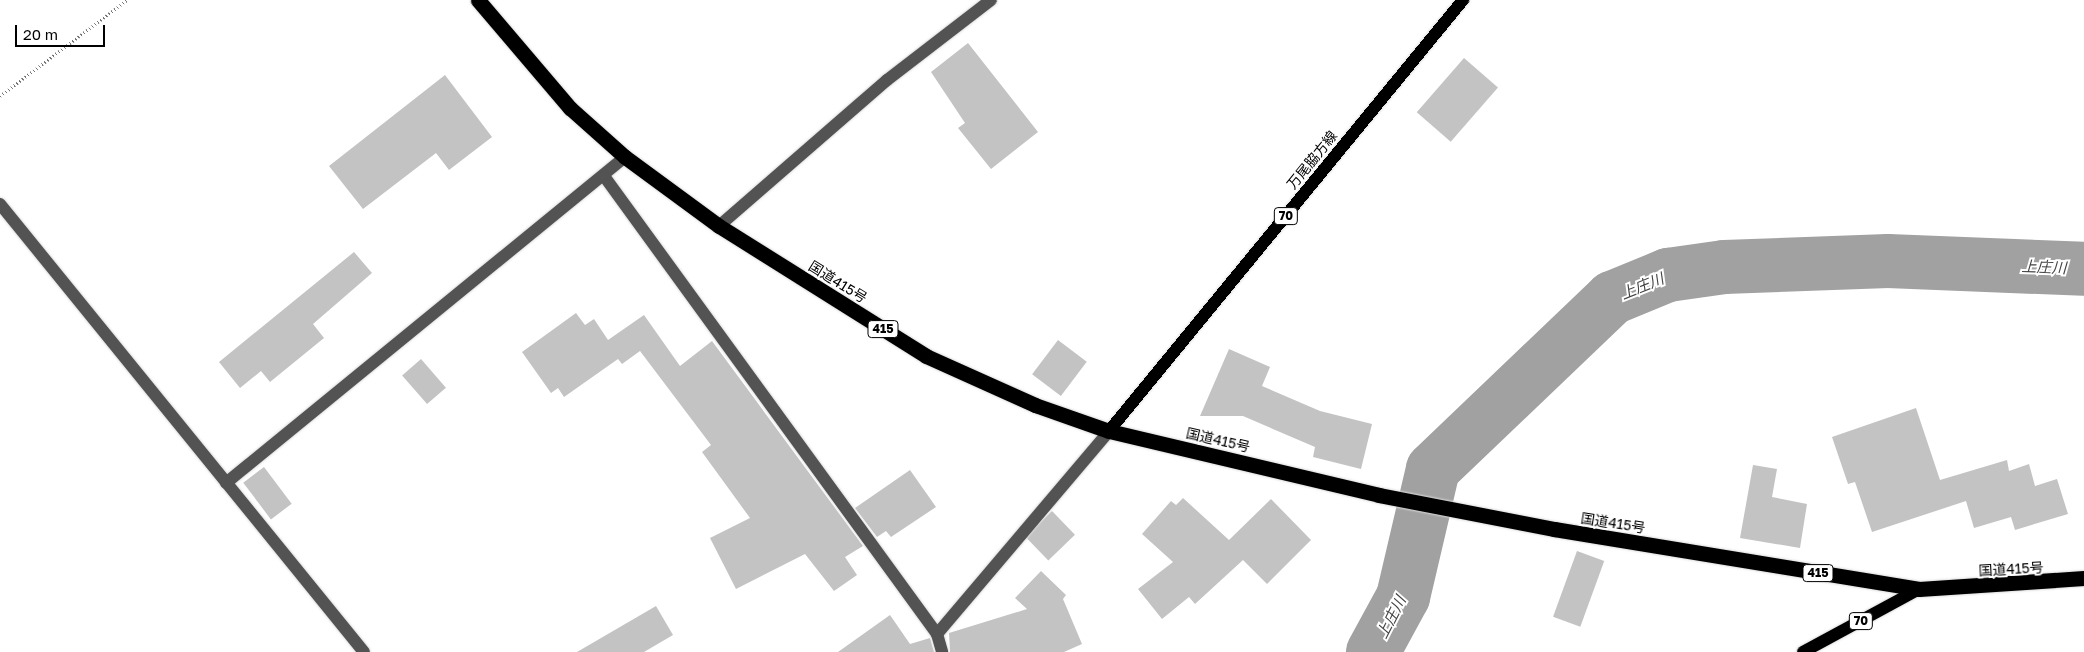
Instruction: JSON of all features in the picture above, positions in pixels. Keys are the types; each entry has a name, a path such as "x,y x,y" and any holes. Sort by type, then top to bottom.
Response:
{"highway":[{"name":"国道415号","path":"478,0 570,108 625,157 719,226 926,356 1034,405 1109,431 1379,495 1554,529 1919,589 2084,578"}],"main road":[{"name":"万尾脇方線","path":"1109,431 1462,0"},
{"name":"70","path":"1803,652 1919,589"}],"street":[{"path":"719,226 887,80 991,0"},
{"path":"226,483 625,157"},
{"path":"604,176 937,634 942,652"},
{"path":"0,204 364,652"},
{"path":"937,634 1109,431"}],"path":[{"path":"0,96 127,0"}],"building":[{"path":"968,43 1038,132 991,169 958,128 965,123 931,72"},
{"path":"1464,58 1498,88 1451,142 1417,112"},
{"path":"445,75 492,137 449,170 436,153 363,209 329,166"},
{"path":"354,252 372,273 313,324 324,338 270,382 261,371 240,388 219,362"},
{"path":"576,313 585,325 594,319 608,340 644,315 680,366 712,341 863,546 845,557 857,575 834,591 805,554 736,589 710,538 750,518 702,452 711,445 640,351 622,364 618,359 564,397 558,388 551,393 522,352"},
{"path":"1058,340 1087,362 1061,396 1032,374"},
{"path":"1229,349 1270,367 1262,386 1320,411 1372,424 1361,469 1313,457 1315,447 1243,416 1200,416"},
{"path":"421,359 446,388 427,404 402,375"},
{"path":"1916,408 1940,480 2007,460 2009,471 2029,464 2035,486 2057,479 2068,514 2015,530 2011,517 1974,528 1966,501 1872,532 1855,482 1848,484 1832,437"},
{"path":"1753,465 1777,469 1772,497 1807,504 1800,548 1740,538"},
{"path":"264,467 292,504 271,519 243,483"},
{"path":"910,470 936,507 891,537 886,531 877,537 855,508"},
{"path":"1183,498 1229,540 1271,499 1311,540 1267,584 1243,560 1195,604 1189,597 1162,619 1138,589 1173,562 1142,534 1171,501 1176,505"},
{"path":"1052,511 1075,535 1048,560 1025,537"},
{"path":"1577,551 1604,561 1580,627 1553,617"},
{"path":"1041,571 1066,595 1063,599 1082,644 1064,652 950,652 949,633 1027,609 1015,598"},
{"path":"656,606 673,635 644,652 577,652"},
{"path":"890,615 910,644 930,638 934,652 838,652"}],"waterway":[{"name":"上庄川","path":"1373,652 1403,597 1433,469 1612,298 1668,275 1724,267 1888,261 2084,269"}]}
